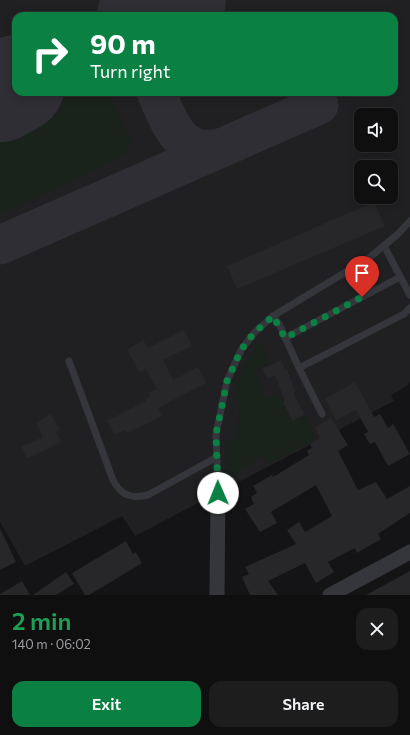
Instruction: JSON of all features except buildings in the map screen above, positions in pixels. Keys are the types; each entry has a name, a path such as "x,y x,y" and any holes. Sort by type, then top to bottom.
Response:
{"street":[{"path":"217,595 218,493"},
{"path":"330,595 410,552"}],"lane":[{"path":"218,493 216,434 227,381 233,366 253,334 273,316 369,258 410,221"},
{"path":"384,246 410,295"},
{"path":"285,338 400,277"},
{"path":"299,368 404,314 410,308"},
{"path":"273,316 322,414"},
{"path":"69,361 113,480 123,494 138,498 148,495 217,457"}],"shaded area":[{"path":"0,0 410,0 410,381 407,386 391,395 394,401 135,536 122,516 25,566 0,522"},
{"path":"64,96 110,96 130,137 130,144 125,154 120,158 15,208 0,213 0,129"},
{"path":"261,339 270,363 255,371 266,398 280,393 291,421 306,416 316,438 268,464 263,456 225,481 225,441 237,440 240,400 232,399 244,368"}],"taxiway":[{"path":"158,96 171,125 178,135 186,142 195,147 206,149 220,148"},
{"path":"0,245 319,105"}],"runway":[{"path":"154,12 177,0"},
{"path":"0,93 12,86"}],"route":[{"path":"218,493 216,434 227,381 241,350 253,334 273,316 279,324 285,338 362,297"}]}
